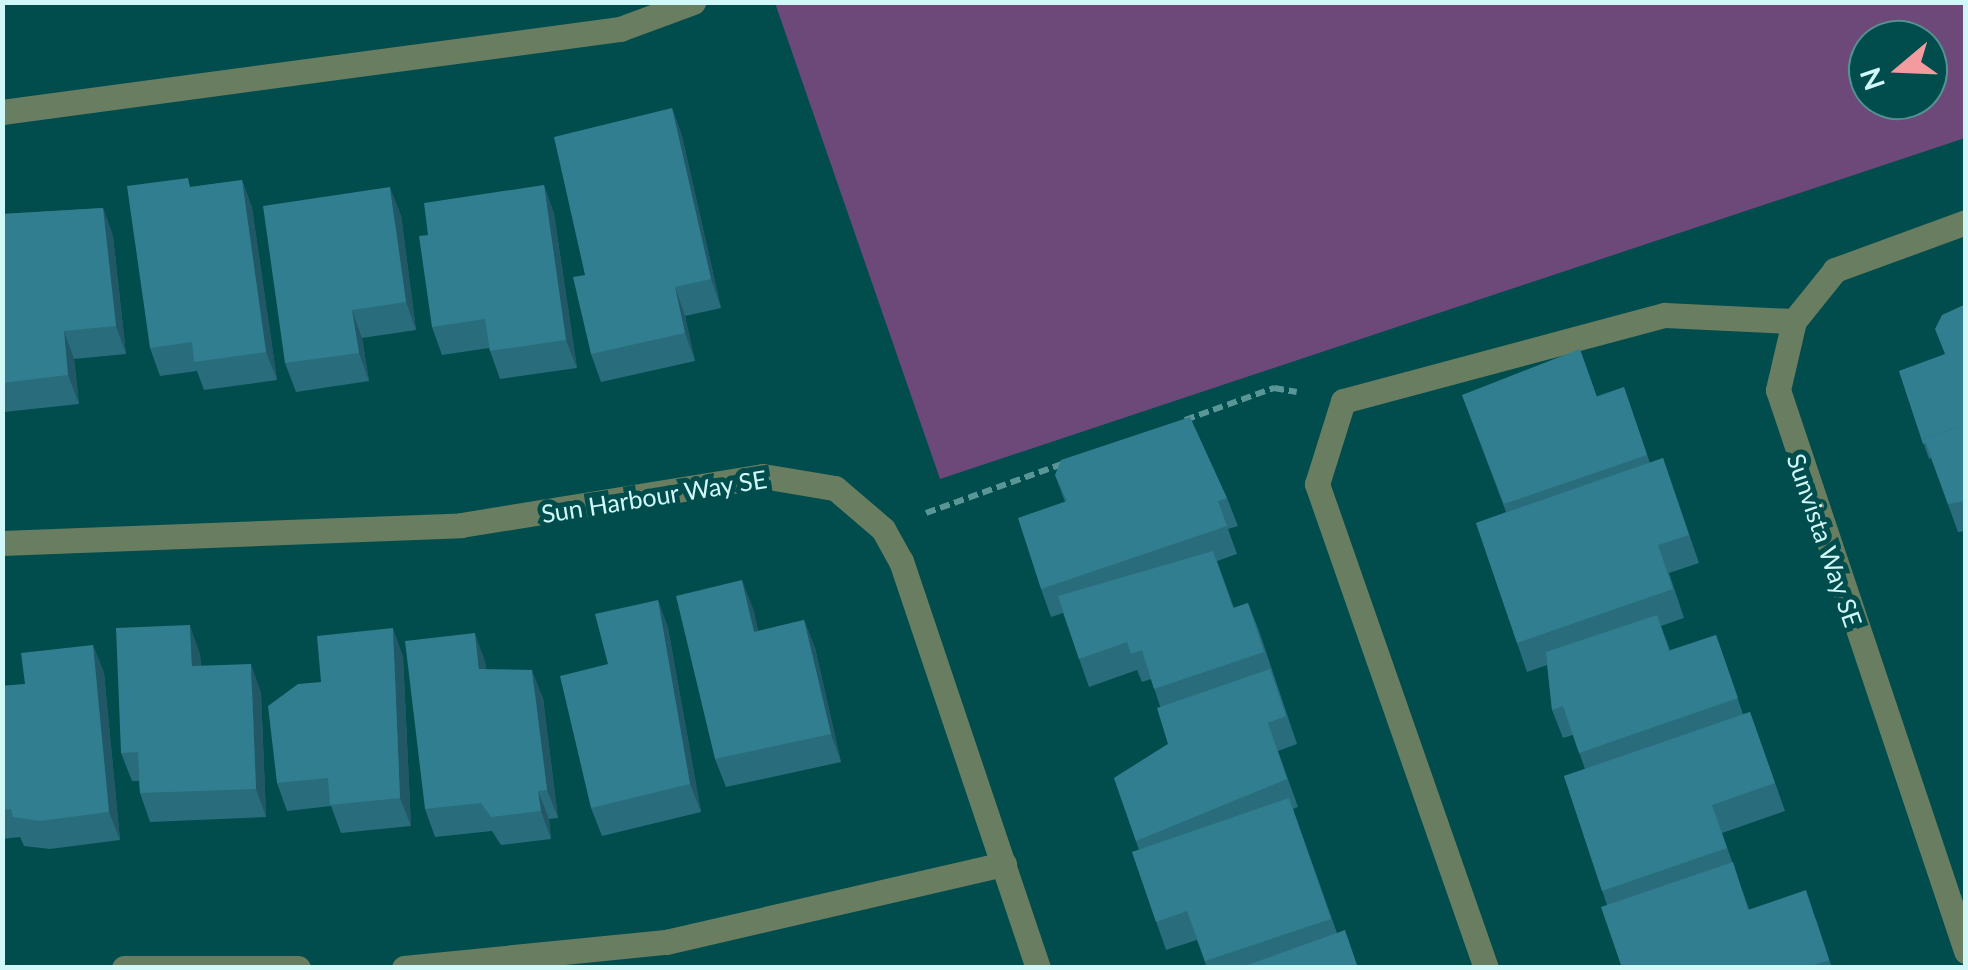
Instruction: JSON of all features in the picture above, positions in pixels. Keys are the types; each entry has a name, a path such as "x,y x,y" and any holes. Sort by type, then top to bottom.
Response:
{"street":[{"path":"2,112 620,29 693,2"},
{"name":"Sunvista Way SE","path":"1966,222 1835,270 1794,321 1778,390 1784,422 1966,951"},
{"path":"1486,968 1316,484 1343,402 1665,315 1794,321"},
{"name":"Sun Harbour Way SE","path":"2,542 461,524 763,476 836,488 883,529 1038,968"},
{"path":"404,968 666,942 1004,864"},
{"path":"124,968 298,968"}],"path":[{"path":"1162,428 1274,388 1343,402"},
{"path":"883,529 1088,455"}],"shaded area":[{"path":"775,3 1965,3 1965,138 940,479"}],"building":[{"path":"672,108 711,279 675,287 685,333 591,354 573,277 585,275 554,137"},
{"path":"188,178 190,187 242,180 266,352 194,362 192,342 150,348 127,186"},
{"path":"544,185 566,340 490,351 485,319 432,327 419,236 428,235 424,203"},
{"path":"390,187 406,302 352,310 359,353 285,363 263,206"},
{"path":"103,208 116,326 64,331 68,375 2,383 2,214"},
{"path":"1966,304 1966,425 1924,438 1923,444 1899,371 1945,354 1935,329 1942,315"},
{"path":"1580,349 1597,397 1624,387 1647,455 1504,504 1462,395"},
{"path":"1190,417 1227,498 1218,501 1227,526 1041,589 1018,518 1067,501 1055,475 1061,460"},
{"path":"1966,425 1966,501 1948,504 1924,438"},
{"path":"1663,458 1689,535 1658,545 1673,589 1517,643 1476,523"},
{"path":"1213,551 1233,608 1248,603 1264,652 1154,689 1142,650 1131,654 1127,642 1079,659 1058,596"},
{"path":"742,580 754,632 804,620 831,734 715,759 676,596"},
{"path":"658,600 690,784 591,808 560,676 608,664 595,614"},
{"path":"1657,615 1669,651 1716,635 1738,698 1579,753 1563,706 1552,710 1546,652"},
{"path":"190,625 192,666 251,664 256,789 140,793 138,752 121,753 116,628"},
{"path":"393,628 400,798 330,805 328,778 277,783 268,706 298,684 321,682 317,636"},
{"path":"475,633 479,669 532,670 547,790 538,791 541,811 491,817 481,803 425,809 405,641"},
{"path":"93,645 109,812 40,821 13,817 11,809 2,810 2,686 25,684 21,653"},
{"path":"1270,669 1286,716 1268,723 1287,779 1136,841 1114,778 1168,744 1157,708"},
{"path":"1750,712 1775,783 1712,805 1727,848 1602,891 1564,776"},
{"path":"1289,798 1331,919 1205,961 1187,911 1156,922 1132,852"},
{"path":"1733,862 1748,910 1806,890 1829,960 1806,968 1622,968 1601,907"},
{"path":"1345,930 1358,968 1239,968"}]}
